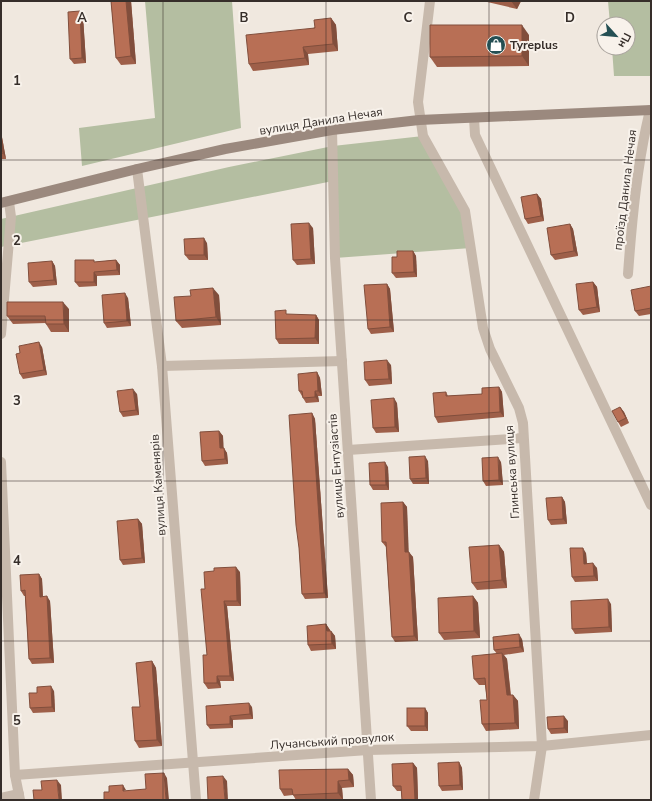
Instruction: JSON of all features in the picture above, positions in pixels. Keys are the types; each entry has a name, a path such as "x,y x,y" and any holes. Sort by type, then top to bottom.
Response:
{"main road":[{"name":"вулиця Данила Нечая","path":"5,203 137,169 226,149 332,130 419,120 650,110"}],"street":[{"name":"Глинська вулиця","path":"430,1 418,102 419,120 423,136 465,211 483,328 490,349 519,408 524,438 542,746 534,800"},
{"name":"проїзд Данила Нечая","path":"628,274 632,223 640,158 650,110"},
{"path":"474,118 475,134 651,505"},
{"name":"вулиця Ентузіастів","path":"332,130 335,258 371,800"},
{"name":"вулиця Каменярів","path":"137,169 162,366 196,800"},
{"path":"1,334 11,217 5,203"},
{"path":"162,366 342,361"},
{"path":"348,450 524,438"},
{"path":"1,462 3,552 15,775 19,797 1,798"},
{"name":"Лучанський провулок","path":"15,775 193,764 368,750 542,746 651,735"}],"green space":[{"path":"145,1 232,1 241,128 82,166 79,128 155,118"},
{"path":"608,1 651,1 651,76 614,76 613,56 636,56 636,16 609,16"},
{"path":"423,136 460,200 471,248 335,258 333,181 1,247 1,219 229,167 333,146"}],"building":[{"path":"111,1 126,1 131,56 116,58"},
{"path":"80,11 82,58 70,59 68,12"},
{"path":"331,18 333,44 303,47 305,58 249,64 246,35 315,28 314,20"},
{"path":"430,25 522,25 522,56 430,57"},
{"path":"537,194 541,216 525,219 521,197"},
{"path":"309,223 311,259 293,260 291,224"},
{"path":"570,224 574,251 551,255 547,228"},
{"path":"204,238 204,255 185,255 184,239"},
{"path":"397,251 413,251 414,272 392,273 392,257 397,257"},
{"path":"75,260 94,260 94,262 116,260 117,270 94,272 94,282 75,282"},
{"path":"52,261 54,280 29,282 28,263"},
{"path":"593,282 597,307 579,310 576,284"},
{"path":"387,284 390,327 368,329 364,285"},
{"path":"651,286 651,308 635,311 631,290"},
{"path":"213,288 216,317 176,321 174,297 191,296 190,290"},
{"path":"125,293 127,321 104,323 102,295"},
{"path":"7,302 63,302 64,324 46,324 45,316 7,316"},
{"path":"286,310 286,314 316,315 315,338 276,339 275,311"},
{"path":"39,342 44,370 20,374 16,354 20,353 19,346"},
{"path":"387,360 389,379 365,380 364,362"},
{"path":"317,372 318,391 315,391 315,397 303,398 302,391 299,391 298,374"},
{"path":"499,387 500,412 435,417 433,393 446,392 446,396 482,394 482,388"},
{"path":"133,389 136,410 120,412 117,391"},
{"path":"394,398 395,427 373,428 371,400"},
{"path":"620,407 626,418 618,422 612,411"},
{"path":"312,413 324,593 302,594 289,415"},
{"path":"219,431 220,448 224,448 225,459 202,461 200,432"},
{"path":"425,456 426,478 410,479 409,457"},
{"path":"498,457 499,480 483,481 482,458"},
{"path":"385,462 386,485 370,485 369,463"},
{"path":"562,497 563,519 548,520 546,498"},
{"path":"403,502 405,552 409,552 414,636 392,637 386,542 382,542 381,503"},
{"path":"138,519 142,558 120,560 117,521"},
{"path":"499,545 502,580 472,583 469,547"},
{"path":"570,548 583,548 584,564 593,563 594,576 572,577"},
{"path":"236,567 237,601 224,601 230,676 217,676 217,683 204,683 203,655 207,655 201,589 205,589 204,572 214,571 214,568"},
{"path":"39,574 40,597 47,596 50,658 29,659 25,590 21,591 20,575"},
{"path":"473,596 474,631 439,633 438,598"},
{"path":"608,599 609,627 572,629 571,601"},
{"path":"326,624 327,631 331,631 332,644 308,645 307,626"},
{"path":"519,634 520,647 494,650 493,637"},
{"path":"502,653 507,695 513,695 515,723 482,724 480,700 487,700 485,678 474,679 472,656"},
{"path":"152,661 157,740 135,741 132,707 140,707 136,663"},
{"path":"51,686 52,707 30,708 29,693 37,693 37,687"},
{"path":"249,703 250,714 230,716 230,724 207,725 206,706"},
{"path":"407,708 425,708 425,726 407,726"},
{"path":"564,716 564,728 548,729 547,717"},
{"path":"459,762 460,785 439,786 438,763"},
{"path":"413,763 415,800 402,800 401,786 393,786 392,764"},
{"path":"348,769 349,780 338,781 338,793 293,795 292,789 280,789 279,770"},
{"path":"164,773 166,800 104,800 104,792 109,792 109,786 123,785 123,791 146,789 145,774"},
{"path":"223,776 225,800 208,800 207,777"},
{"path":"57,780 59,800 34,800 33,790 42,790 41,781"}],"place":[{"name":"Tyreplus","path":"496,45"}]}
